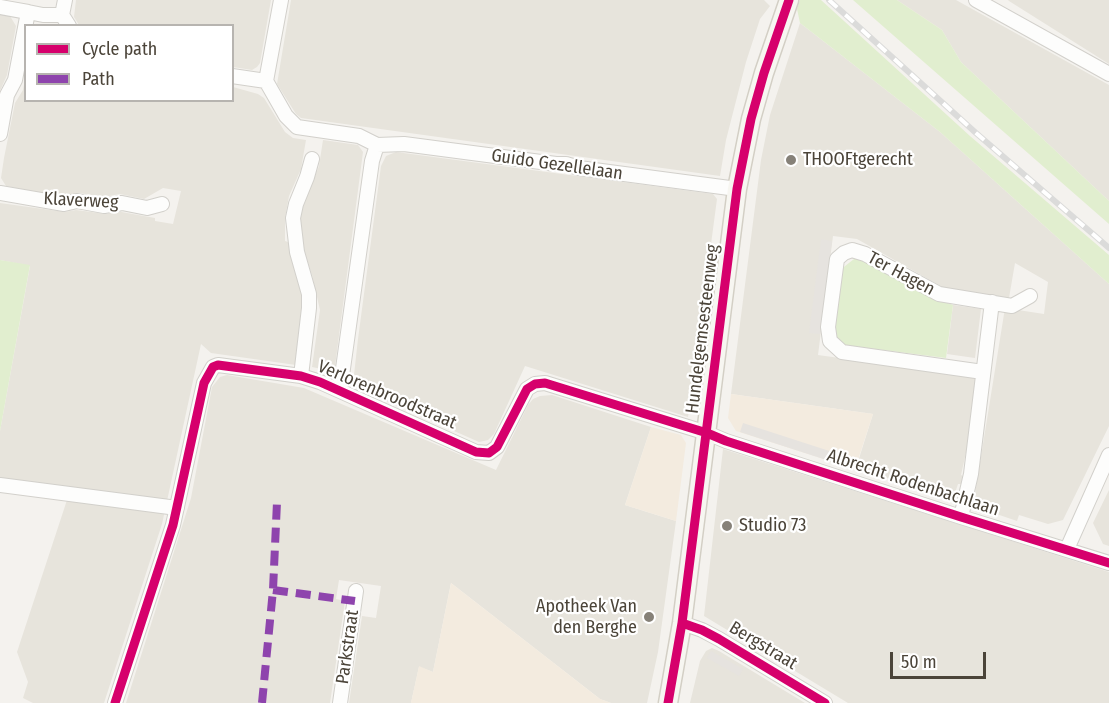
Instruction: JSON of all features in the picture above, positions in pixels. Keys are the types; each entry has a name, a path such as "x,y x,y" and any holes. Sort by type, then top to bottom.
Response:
{"main road":[{"name":"Hundelgemsesteenweg","path":"668,703 682,623 737,189 751,119 789,0"}],"street":[{"path":"0,7 65,20 65,0"},
{"path":"234,76 266,81 281,0"},
{"path":"976,0 1109,74"},
{"path":"25,24 27,12"},
{"path":"0,135 7,95 15,80 24,29"},
{"name":"Guido Gezellelaan","path":"266,81 286,116 297,127 359,136 377,145 404,144 567,164 579,168 737,189"},
{"path":"340,390 372,161 377,145"},
{"path":"301,376 309,294 297,252 293,218 312,159"},
{"name":"Klaverweg","path":"0,193 63,204 77,201 104,206 122,203 147,208 162,204"},
{"name":"Ter Hagen","path":"982,372 842,352 830,341 828,327 837,259 852,250 865,254 939,294 1012,306 1030,296"},
{"path":"961,517 971,474 983,386 982,372 993,302"},
{"name":"Verlorenbroodstraat","path":"115,703 177,508 204,383 213,367 218,364 301,376 340,390 476,452 489,453 497,447 527,389 535,384 545,383 707,433"},
{"name":"Albrecht Rodenbachlaan","path":"707,433 1109,563"},
{"path":"1067,549 1109,454"},
{"path":"0,485 177,508"},
{"name":"Parkstraat","path":"340,703 356,591"},
{"name":"Bergstraat","path":"682,623 719,639 825,703"}],"shaded area":[{"path":"76,0 271,0 260,63 252,70 234,67 234,24 78,24 74,17"},
{"path":"291,0 764,0 770,6 760,19 746,62 726,140 720,176 301,118 277,84"},
{"path":"897,0 956,0 1109,85 1109,201 961,62 942,30"},
{"path":"1109,0 1109,64 1009,1"},
{"path":"0,15 10,16 16,26 7,75 0,91"},
{"path":"800,23 940,132 1109,284 1109,426 1063,520 1048,524 1019,515 1017,521 973,506 1005,308 1044,314 1048,282 1015,263 1009,298 944,288 857,239 833,236 818,355 976,377 969,439 961,475 963,476 953,499 856,468 873,414 731,394 761,160 770,115"},
{"path":"24,84 24,102 234,102 234,87 264,98 285,132 293,138 306,140 301,169 289,196 285,218 285,241 288,242 301,293 302,311 296,365 211,353 201,344 162,524 104,703 33,703 23,698 28,682 17,652 67,500 0,490 0,431 30,266 0,260 0,203 65,212 76,210 107,214 116,211 155,218 155,221 173,224 181,191 163,188 144,199 120,194 104,197 79,193 63,197 6,186 1,178 4,158 15,103"},
{"path":"323,140 358,145 363,152 335,366 332,366 331,371 312,367 320,310 303,248 300,214 319,166"},
{"path":"396,152 713,194 717,199 688,417 525,366 494,434 488,440 479,442 355,387 353,384 358,339 381,166 386,156"},
{"path":"821,239 832,241 820,334 809,333"},
{"path":"953,305 981,309 975,358 947,354"},
{"path":"227,375 304,388 496,470 528,405 540,396 552,395 651,427 625,505 676,521 658,652 647,703 611,703 600,699 451,583 433,672 419,667 411,703 349,703 362,616 376,618 381,586 339,580 336,599 345,601 330,703 126,703 191,498 212,387 220,377"},
{"path":"731,394 873,414 855,469 736,431 728,418"},
{"path":"743,423 851,458 848,467 740,432"},
{"path":"651,427 681,435 686,443 676,521 625,505"},
{"path":"723,449 1109,572 1109,703 848,703 704,616"},
{"path":"1109,490 1109,546 1103,544 1093,523"},
{"path":"451,583 600,699 611,703 411,703 419,666 433,672"},
{"path":"712,648 805,703 690,703 700,661 706,651"},
{"path":"711,651 743,669 739,676 707,658"}],"green space":[{"path":"800,0 821,0 970,136 1109,255 1109,284 940,132 800,23 797,9"},
{"path":"853,0 897,0 942,30 961,62 1109,201 1109,224"},
{"path":"854,259 864,259 935,298 953,305 946,358 844,345 833,333 840,270"},
{"path":"0,260 30,265 0,431"}],"railway":[{"path":"829,0 976,133 1109,248"}],"marked path":[{"path":"262,703 273,590 277,502"},
{"path":"273,590 355,601"}],"cycle path":[{"path":"668,703 682,623 737,189 751,119 789,0"},
{"path":"115,703 173,525 204,383 213,367 218,365 301,376 320,382 476,452 489,453 497,447 527,389 535,384 545,383 1109,563"},
{"path":"682,623 719,639 825,703"}],"place":[{"name":"THOOFtgerecht","path":"791,160"},
{"name":"Studio 73","path":"727,526"},
{"name":"Apotheek Van den Berghe","path":"649,617"}]}
